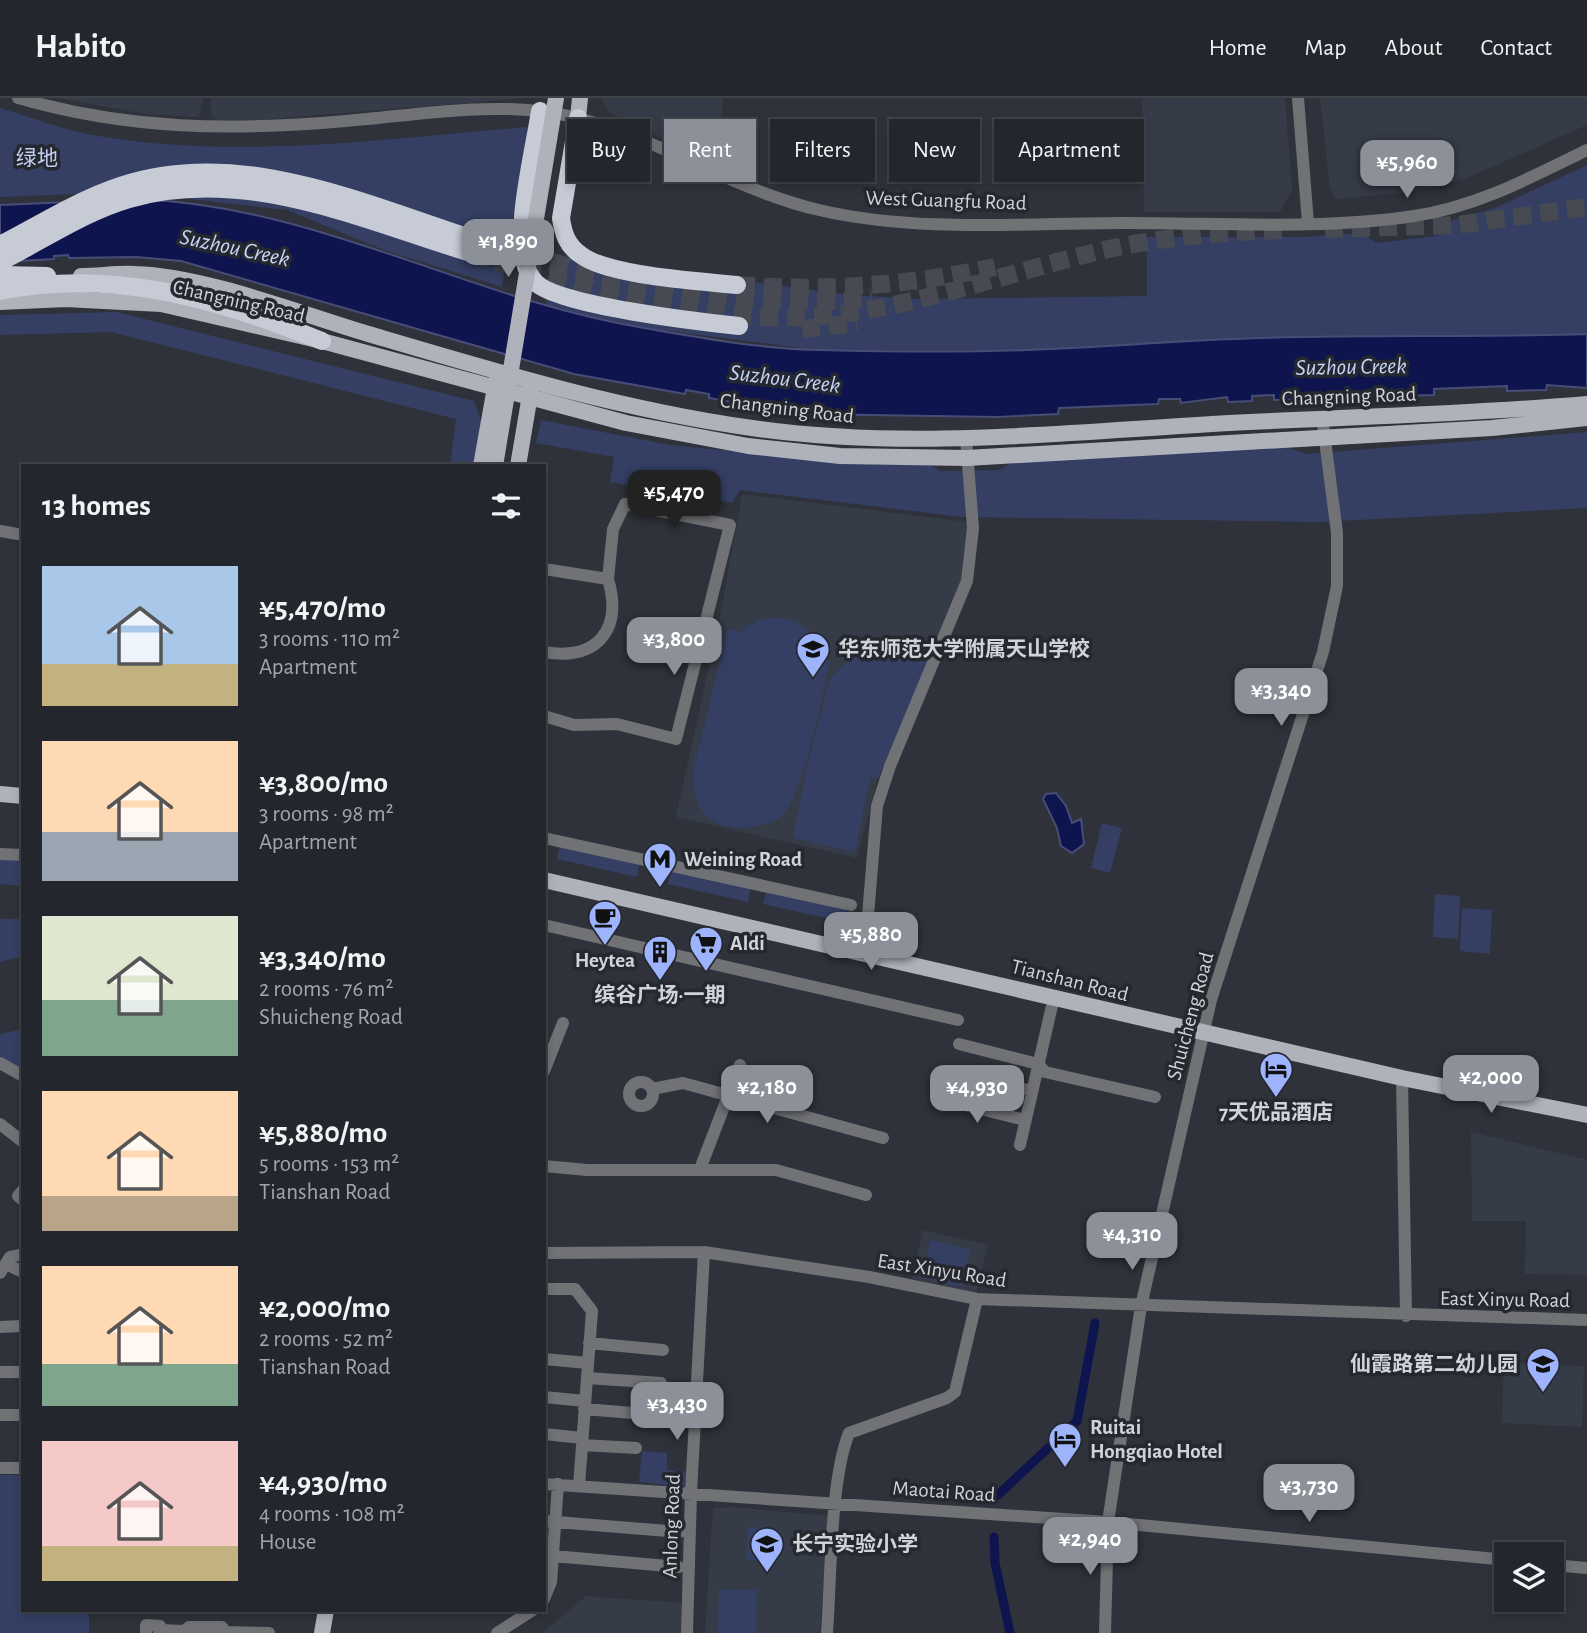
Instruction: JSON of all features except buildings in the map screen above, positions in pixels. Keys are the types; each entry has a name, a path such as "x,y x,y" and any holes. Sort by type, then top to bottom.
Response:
{"highway":[{"path":"541,105 522,233 524,259 536,283 561,296 616,308 739,326"},
{"path":"578,118 561,218 564,234 573,249 598,264 737,285"},
{"path":"0,245 97,194 147,178 191,173 231,173 268,177 312,196 472,246"},
{"path":"0,262 104,208 150,193 230,189 312,196"},
{"path":"0,275 68,277"},
{"path":"0,291 59,284 113,284 176,292 216,303 323,341"}],"main road":[{"path":"495,464 556,98"},
{"path":"504,464 565,98"},
{"path":"578,118 580,98"},
{"name":"Changning Road","path":"0,281 137,274 203,285 497,372 627,404 750,428 841,438 966,438 1322,417 1490,413 1587,404"},
{"name":"Changning Road","path":"0,302 66,299 161,304 323,341 494,390 626,423 748,446 840,456 967,458 1493,428 1587,418"},
{"path":"481,464 497,372"},
{"path":"518,464 533,381"},
{"path":"0,794 21,796"},
{"name":"Tianshan Road","path":"546,880 1402,1078 1587,1115"},
{"path":"322,1633 326,1612"}],"street":[{"name":"West Guangfu Road","path":"18,98 113,121 208,128 312,124 541,105 625,134 767,196 821,211 929,223 1308,223 1415,216 1468,203 1587,150"},
{"path":"1298,98 1308,223"},
{"name":"Shuicheng Road","path":"1105,1633 1108,1522 1141,1306 1211,1000 1323,652 1337,586 1337,533 1322,417"},
{"path":"865,952 877,806 890,766 967,581 973,528 966,438"},
{"path":"546,652 565,656 587,650 603,637 613,618 615,601 608,579 613,529 625,504 730,525 676,738 617,724 575,725 546,717"},
{"path":"0,531 21,535"},
{"path":"546,569 608,579"},
{"path":"546,838 851,905"},
{"path":"0,854 21,855"},
{"path":"546,925 958,1020"},
{"path":"1020,1145 1054,997"},
{"path":"546,1065 563,1023"},
{"path":"959,1044 1038,1063 1045,1072 1155,1097"},
{"path":"0,1063 21,1075"},
{"path":"699,1169 740,1065"},
{"path":"950,1072 1032,1091"},
{"path":"1402,1078 1406,1316"},
{"path":"652,1089 682,1083 883,1138"},
{"path":"937,1098 1025,1120"},
{"path":"0,1124 21,1140"},
{"path":"546,1166 587,1170 776,1170 866,1195"},
{"name":"East Xinyu Road","path":"546,1253 704,1252 869,1278 977,1299 1406,1316 1587,1320"},
{"name":"Anlong Road","path":"687,1633 691,1493 704,1252"},
{"path":"21,1254 10,1257 3,1268 21,1272"},
{"path":"546,1289 575,1289 592,1311 579,1486"},
{"path":"827,1633 836,1503 843,1447 849,1433 947,1398 955,1392 977,1299"},
{"path":"0,1327 21,1326"},
{"path":"589,1343 663,1350"},
{"path":"546,1359 588,1363"},
{"path":"0,1373 21,1372"},
{"path":"587,1378 661,1383"},
{"path":"546,1397 657,1415"},
{"path":"0,1415 21,1415"},
{"path":"546,1434 636,1448"},
{"path":"0,1468 21,1468"},
{"name":"Maotai Road","path":"546,1484 1108,1522 1494,1559"},
{"path":"546,1594 551,1581 550,1521 558,1484"},
{"path":"550,1521 680,1532"},
{"path":"549,1558 679,1567"},
{"path":"1564,1566 1587,1568"},
{"path":"497,1633 530,1612"},
{"path":"146,1633 146,1625 160,1626 160,1631 268,1633"}],"shaded area":[{"path":"57,98 203,98 199,117 146,114"},
{"path":"211,98 528,98 254,120 217,120 211,114"},
{"path":"601,98 723,98 721,119 664,119 664,138 650,132 650,119 623,119 610,113"},
{"path":"1142,98 1285,98 1292,190 1280,212 1144,212"},
{"path":"1320,98 1587,98 1587,125 1463,180 1410,192 1336,199 1330,188"},
{"name":"华东师范大学附属天山学校","path":"742,494 968,522 965,574 878,778 857,858 676,817 722,606"},
{"path":"1471,1132 1587,1160 1587,1275 1525,1274 1526,1221 1472,1221"},
{"path":"923,1230 988,1245 976,1294 912,1279"},
{"name":"仙霞路第二幼儿园","path":"1504,1363 1584,1366 1582,1427 1502,1423"},
{"name":"长宁实验小学","path":"733,1507 829,1516 820,1633 705,1633 713,1508"},
{"path":"586,1596 684,1603 683,1633 543,1633"}],"green space":[{"name":"绿地","path":"0,108 87,134 197,146 252,147 363,142 528,127 502,287 384,250 287,210 127,192 0,197"},
{"path":"1587,165 1587,334 1233,339 1046,350 818,350 644,328 546,306 555,255 849,295 918,299 1147,296 1147,237 1305,237 1362,233 1376,243 1436,236 1450,221 1495,208"},
{"path":"117,312 474,401 482,423 475,464 450,464 456,419 111,332 0,335 0,315"},
{"path":"541,420 670,445 877,465 931,465 940,471 999,470 1015,461 1286,447 1306,454 1587,432 1587,508 1319,522 962,517 740,490 732,503 610,482 614,457 536,443"},
{"path":"775,618 794,622 809,631 829,662 818,718 799,782 785,812 759,826 726,826 709,818 700,807 694,789 694,768 728,629 739,632 759,620"},
{"path":"899,642 930,657 878,778 870,777 855,852 793,838 808,762 830,679 852,656"},
{"path":"1102,823 1122,828 1110,873 1091,868"},
{"path":"560,844 640,862 637,877 557,859"},
{"path":"0,858 21,860 21,886 0,884"},
{"path":"671,869 751,887 748,902 668,884"},
{"path":"767,890 847,908 844,922 763,904"},
{"path":"1435,894 1460,896 1458,939 1433,937"},
{"path":"1462,908 1492,910 1490,954 1460,951"},
{"path":"0,919 21,919 21,957 0,962"},
{"path":"21,1029 21,1080 0,1070 0,1034"},
{"path":"931,1240 970,1250 961,1287 922,1278"},
{"path":"642,1451 667,1453 667,1470 686,1472 685,1487 639,1482"},
{"path":"0,1475 21,1475 21,1612 89,1612 89,1633 0,1633"},
{"path":"748,1527 768,1528 766,1561 746,1560"},
{"path":"719,1589 757,1590 756,1633 718,1633"}],"water":[{"name":"Suzhou Creek","path":"139,199 206,206 270,218 517,297 580,314 644,328 776,348 963,352 1277,338 1587,334 1587,388 1547,385 1546,390 1507,391 1507,386 1434,389 1434,395 1322,398 1321,393 1301,394 1300,399 1274,400 1274,395 1252,396 1252,401 1228,402 1227,397 1181,403 1180,399 1159,399 1158,404 1059,408 1058,414 998,417 805,414 709,398 709,394 686,390 685,394 574,374 181,261 136,257 69,258 68,255 54,256 54,259 0,262 0,205"},
{"path":"1056,793 1066,806 1072,823 1081,819 1084,844 1072,853 1061,846 1057,828 1043,799 1046,794"}],"waterway":[{"path":"998,1495 1077,1421 1095,1323"},
{"path":"994,1537 995,1563 1010,1633"}],"tunnel":[{"path":"1325,229 1457,225 1587,207"},
{"path":"471,253 595,290 679,308 722,314 808,317 842,314 914,301 1140,243 1213,234 1287,230"},
{"path":"473,239 571,267 670,289 770,301 872,298"},
{"path":"737,285 801,288 866,285 995,267"},
{"path":"802,329 857,323"}],"place":[{"name":"华东师范大学附属天山学校","path":"813,679"},
{"name":"Weining Road","path":"660,889"},
{"name":"Heytea","path":"605,947"},
{"name":"Aldi","path":"706,973"},
{"name":"缤谷广场·一期","path":"660,982"},
{"name":"7天优品酒店","path":"1276,1099"},
{"name":"仙霞路第二幼儿园","path":"1543,1394"},
{"name":"Ruitai Hongqiao Hotel","path":"1065,1469"},
{"name":"长宁实验小学","path":"767,1574"}]}
